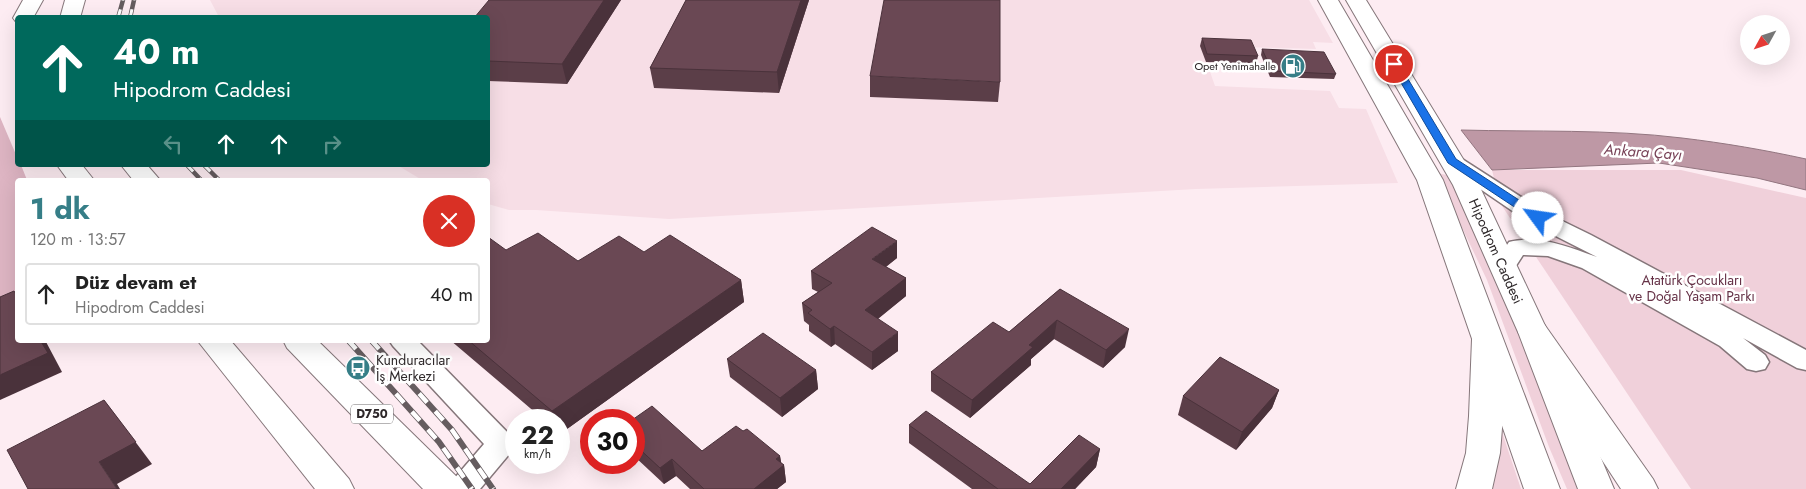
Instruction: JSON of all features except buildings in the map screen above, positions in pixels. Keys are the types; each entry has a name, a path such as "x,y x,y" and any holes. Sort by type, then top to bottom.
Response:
{"main road":[{"path":"25,15 33,0"},
{"path":"71,15 75,0"},
{"path":"1328,0 1430,180 1542,489"},
{"name":"Hipodrom Caddesi","path":"1356,0 1466,185 1533,332 1596,489"},
{"path":"71,167 79,178"},
{"path":"135,167 145,178"},
{"path":"1533,332 1640,489"},
{"path":"1474,489 1483,453 1486,416 1487,339"},
{"path":"214,343 336,489"},
{"name":"D750","path":"301,343 446,489"}],"street":[{"path":"1452,161 1538,218 1583,240 1806,361"},
{"path":"1504,267 1516,247 1551,249 1590,263 1729,340 1756,362"},
{"path":"1628,251 1806,345"},
{"path":"405,343 501,444 463,489"}],"shaded area":[{"path":"210,0 1309,0 1333,43 1313,42 1316,49 1201,46 1215,86 1330,91 1339,108 1366,109 1398,183 1196,189 669,219 536,210 509,210 490,205 490,178 419,178 400,167 490,167 490,15 218,15"},
{"path":"0,117 15,152 15,167 22,167 26,178 15,178 15,294 0,299"}],"green space":[{"name":"Atatürk Çocukları ve Doğal Yaşam Parkı","path":"1492,170 1681,170 1806,198 1806,489 1691,489 1500,203"},
{"path":"1436,173 1447,175 1471,219 1584,489 1567,489 1549,447 1487,280"},
{"path":"1502,432 1521,489 1492,489"}],"water":[{"name":"Ankara Çayı","path":"1461,130 1627,133 1682,138 1744,147 1806,159 1806,190 1757,178 1659,163 1492,170"}],"railway":[{"path":"119,15 123,0"},
{"path":"131,15 134,0"},
{"path":"189,167 199,178"},
{"path":"206,167 217,178"},
{"path":"351,343 439,442 472,489"},
{"path":"374,343 452,430 493,489"}],"place":[{"name":"Opet Yenimahalle","path":"1293,66"},
{"name":"Kunduracılar İş Merkezi","path":"358,368"}],"route":[{"path":"1394,64 1452,161 1538,218"}]}
